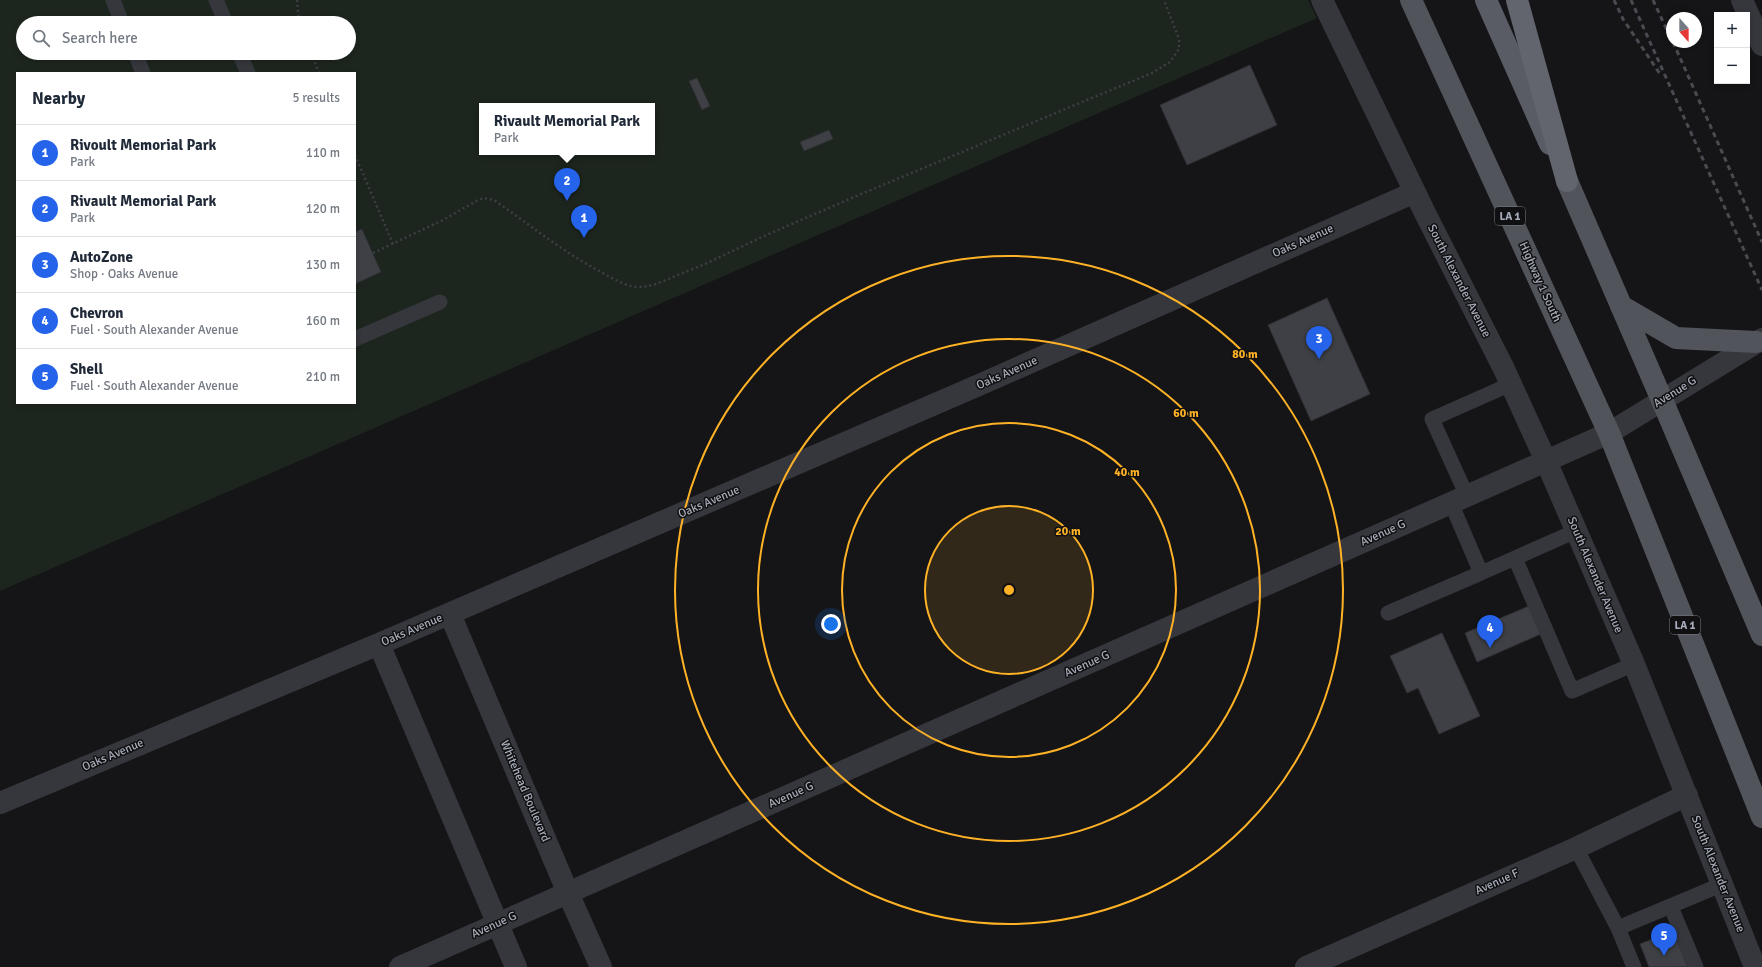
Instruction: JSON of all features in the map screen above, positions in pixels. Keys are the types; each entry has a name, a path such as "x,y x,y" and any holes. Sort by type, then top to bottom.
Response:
{"highway":[{"path":"1486,0 1567,182"},
{"path":"1517,0 1567,182"}],"main road":[{"name":"Highway 1 South","path":"1411,0 1609,433"},
{"path":"1567,182 1762,635"},
{"path":"1621,306 1676,338 1759,340"},
{"name":"LA 1","path":"1609,433 1762,817"}],"street":[{"name":"South Alexander Avenue","path":"1322,0 1414,192 1511,384 1546,461 1634,664 1755,967"},
{"path":"1742,0 1760,37"},
{"name":"Oaks Avenue","path":"0,802 450,614 971,388 1414,192"},
{"name":"Avenue G","path":"400,967 1609,433 1759,340"},
{"name":"Whitehead Boulevard","path":"450,614 568,893 601,967"},
{"path":"379,644 516,967"},
{"name":"Avenue F","path":"1306,967 1576,848 1687,795"}],"lane":[{"path":"112,0 119,16"},
{"path":"216,0 223,16"},
{"path":"138,60 143,72"},
{"path":"242,60 248,72"},
{"path":"356,339 440,302"},
{"path":"1481,573 1432,419 1511,384"},
{"path":"1388,614 1576,530"},
{"path":"1515,558 1572,691 1634,664"},
{"path":"1576,848 1618,928 1634,967"},
{"path":"1618,928 1671,907 1722,884"},
{"path":"1671,907 1696,967"}],"path":[{"path":"297,0 298,16"},
{"path":"373,253 443,220 478,200 489,199 494,200 523,220 562,250 617,281 634,286 649,286 656,284 705,264 762,237 861,194 1152,73 1170,62 1179,49 1178,39 1164,0"},
{"path":"314,60 319,72"},
{"path":"356,157 393,244"}],"shaded area":[{"path":"0,0 1308,0 1317,18 0,591"}],"building":[{"path":"1250,65 1277,125 1187,165 1160,105"},
{"path":"697,78 710,106 702,110 689,81"},
{"path":"829,130 833,139 804,151 800,142"},
{"path":"362,229 381,272 356,284 356,232"},
{"path":"1327,298 1370,394 1311,421 1268,325"},
{"path":"1529,606 1541,634 1477,662 1465,633"},
{"path":"1442,633 1480,716 1439,734 1418,688 1407,693 1390,656"},
{"path":"1673,931 1688,967 1649,967 1640,944"}],"railway":[{"path":"1614,0 1623,19 1660,74"},
{"path":"1631,0 1762,290"},
{"path":"1653,0 1666,28"},
{"path":"1676,48 1762,242"}],"place":[{"name":"Rivault Memorial Park","path":"567,201"},
{"name":"Rivoult Memorial Park","path":"584,238"},
{"name":"AutoZone","path":"1319,359"},
{"name":"Chevron","path":"1490,648"},
{"name":"Shell","path":"1664,956"}]}
